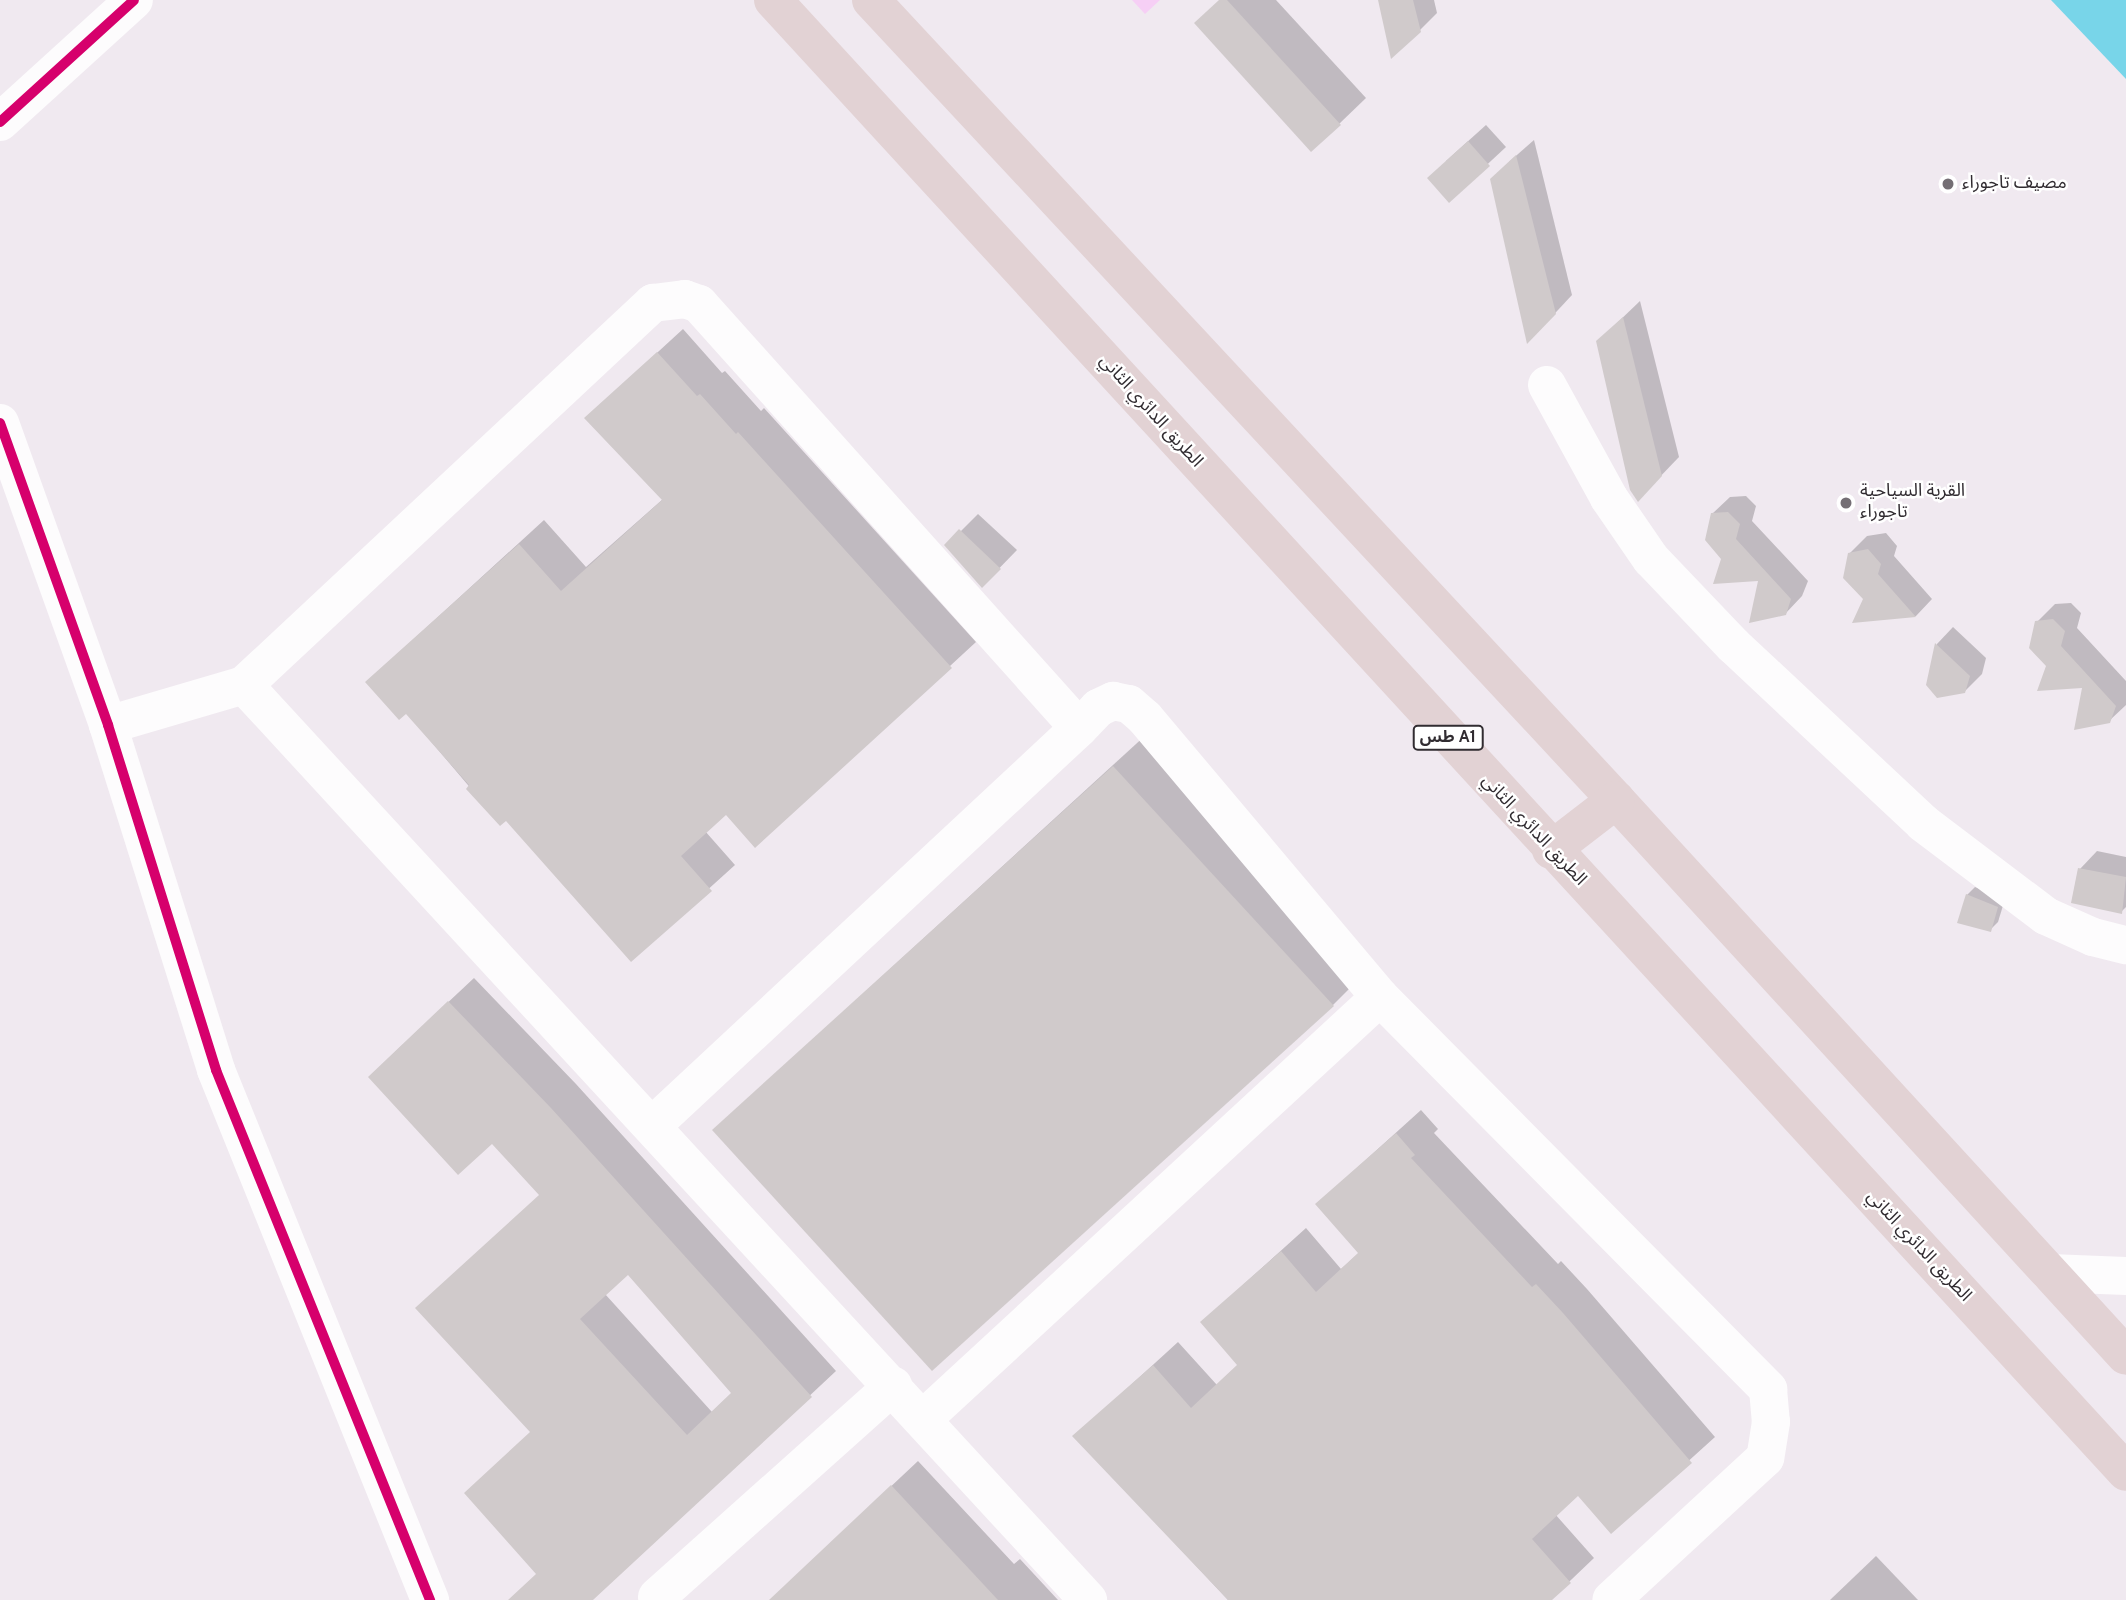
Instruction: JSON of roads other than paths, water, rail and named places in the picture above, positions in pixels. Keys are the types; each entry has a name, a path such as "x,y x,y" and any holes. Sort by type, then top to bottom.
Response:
{"highway":[{"name":"الطريق الدائري الثاني","path":"773,0 1550,850 2126,1472"},
{"path":"871,0 1616,800 2126,1356"},
{"path":"1550,850 1616,800"}],"street":[{"path":"0,122 134,0"},
{"path":"108,725 244,685 653,303 685,299 699,304 1079,729"},
{"path":"1548,385 1609,498 1651,559 1734,645 1923,823 2046,916 2093,937 2126,945"},
{"path":"0,424 108,725 216,1070 430,1600"},
{"path":"244,685 1088,1600"},
{"path":"652,1126 1079,729 1098,708 1113,701 1129,704 1380,997 1768,1389 1772,1422 1765,1458 1611,1600"},
{"path":"923,1419 1380,997"},
{"path":"2050,1273 2126,1276"},
{"path":"657,1597 893,1386"}],"water":[{"path":"2051,0 2126,0 2126,79"}],"place":[{"name":"مصيف تاجوراء","path":"1948,184"},
{"name":"القرية السياحية تاجوراء","path":"1846,503"}]}
